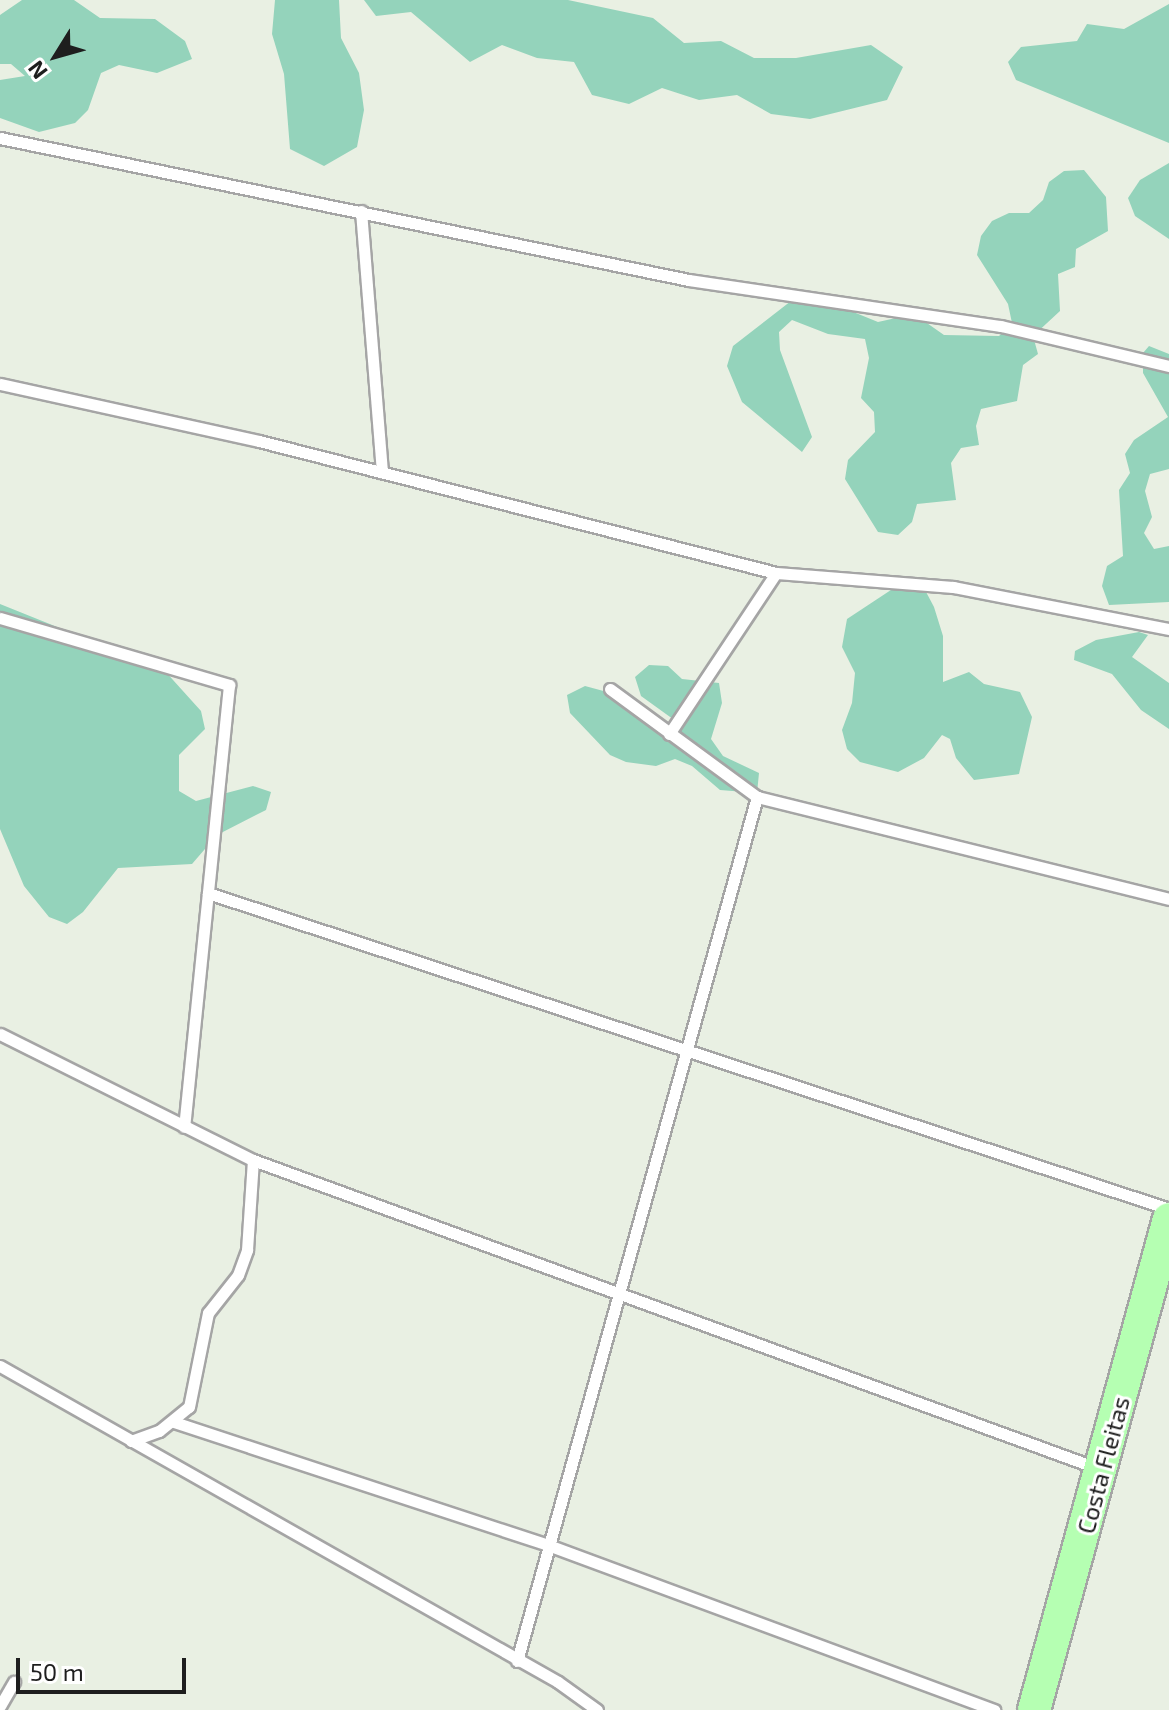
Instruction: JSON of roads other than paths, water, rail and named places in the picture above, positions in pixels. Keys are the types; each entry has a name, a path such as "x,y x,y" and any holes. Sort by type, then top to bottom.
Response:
{"main road":[{"name":"Costa Fleitas","path":"1034,1710 1169,1219"}],"lane":[{"path":"0,138 689,280 1001,326 1169,366"},
{"path":"361,211 382,472"},
{"path":"0,384 382,472 776,573 953,587 1169,629"},
{"path":"669,734 776,573"},
{"path":"0,618 229,685 184,1127"},
{"path":"610,689 757,797 1169,899"},
{"path":"517,1661 683,1049 757,797"},
{"path":"208,893 1169,1209"},
{"path":"0,1034 253,1160 616,1296 1102,1469"},
{"path":"131,1441 174,1422 189,1407 214,1299 242,1265 253,1160"},
{"path":"0,1366 517,1661 597,1710"},
{"path":"174,1422 548,1545 994,1710"},
{"path":"0,1706 14,1682"}]}
